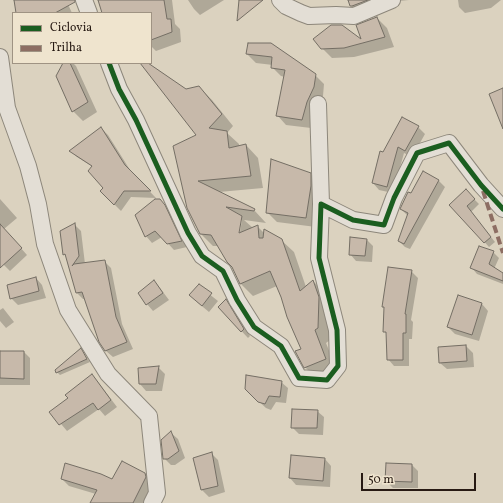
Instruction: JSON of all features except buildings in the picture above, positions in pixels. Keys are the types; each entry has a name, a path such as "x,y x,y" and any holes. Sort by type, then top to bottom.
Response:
{"street":[{"path":"84,0 89,12"},
{"path":"280,0 286,6 301,14 309,16 354,16 392,0"},
{"path":"0,57 7,108 28,166 38,204 45,244 68,310 108,374 149,416 157,493 152,503"},
{"path":"109,64 119,89 136,120 188,233 202,256 223,271 237,300 254,327 281,346 299,378 327,380 338,366 338,344 337,330 319,258 321,204 318,104"},
{"path":"321,204 354,220 384,225 394,198 417,153 448,144 481,185 503,208"}],"marked path":[{"path":"483,191 503,253"}],"cycle path":[{"path":"109,64 119,89 136,120 188,233 202,256 223,271 237,300 254,327 281,346 299,378 327,380 338,366 337,330 319,258 321,204 353,220 384,225 394,198 417,153 449,143 481,185 503,209"}]}
